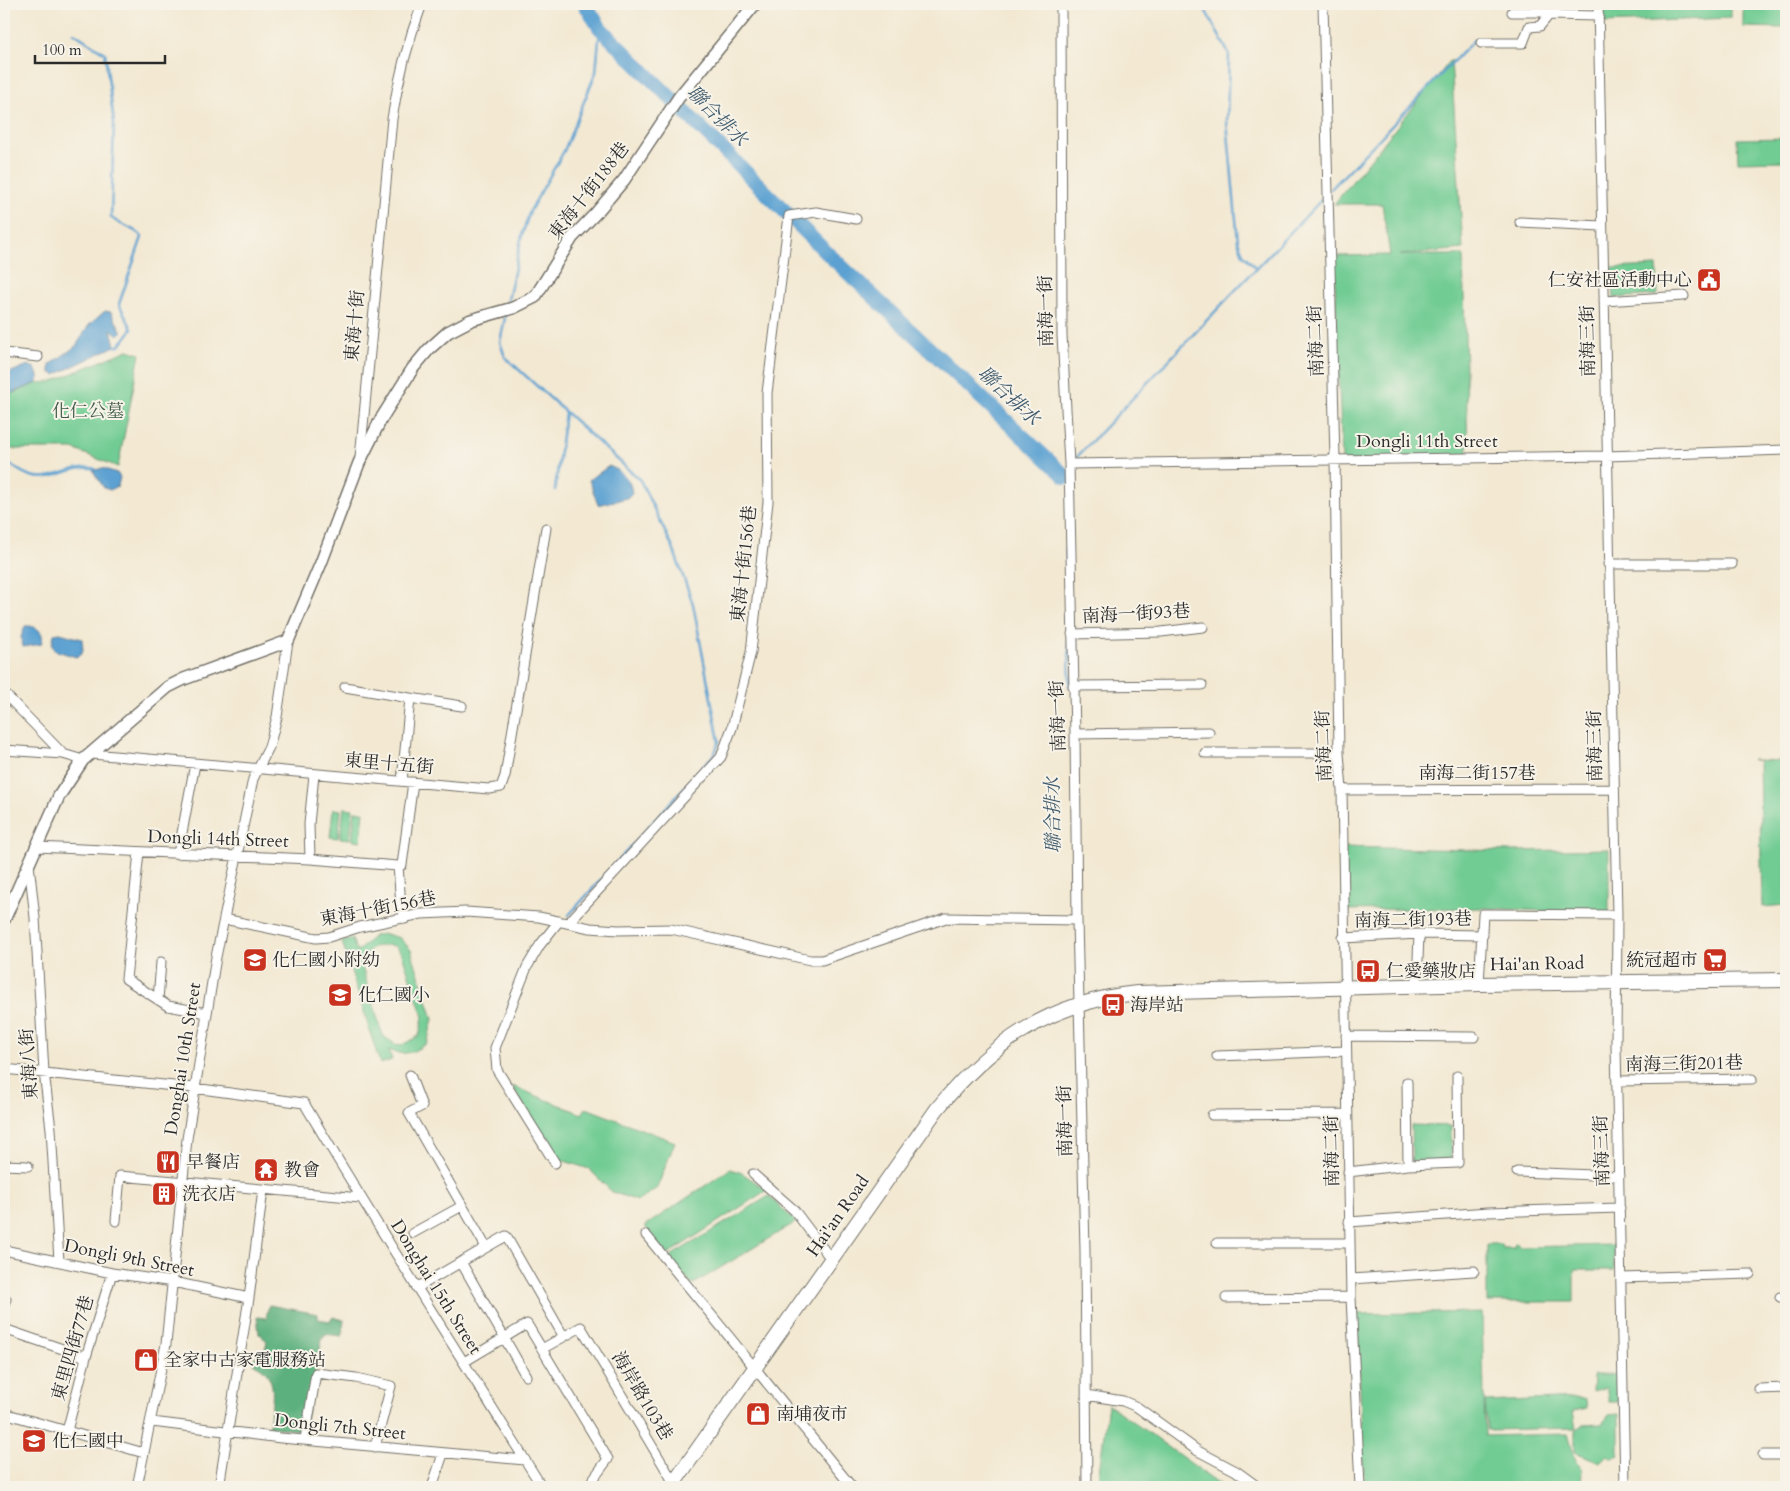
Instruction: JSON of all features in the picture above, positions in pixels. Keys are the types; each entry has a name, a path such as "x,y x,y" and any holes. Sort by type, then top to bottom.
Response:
{"main road":[{"name":"Hai'an Road","path":"672,1485 937,1109 980,1060 1010,1038 1044,1018 1105,997 1137,992 1417,985 1786,980"}],"street":[{"name":"東海十街","path":"288,641 321,564 359,463 393,111 403,64 422,4"},
{"name":"東海十街188巷","path":"359,463 382,419 414,368 429,349 448,332 460,325 509,309 535,297 572,238 624,180 679,97 755,4"},
{"name":"南海一街","path":"1061,4 1062,336 1068,464 1075,734 1077,1006 1087,1487"},
{"name":"南海二街","path":"1323,4 1335,458 1350,1278 1360,1487"},
{"path":"1512,12 1598,11"},
{"path":"1481,43 1524,44 1529,27 1540,26 1549,15 1598,11"},
{"name":"南海三街","path":"1598,11 1612,789 1617,914 1617,1081 1625,1487"},
{"name":"東海十街156巷","path":"569,922 721,758 732,728 751,652 768,502 767,393 789,216 816,212 856,219"},
{"path":"1520,222 1602,226"},
{"path":"1604,301 1684,296"},
{"path":"4,354 38,357"},
{"name":"Dongli 11th Street","path":"1068,464 1335,458 1606,456 1786,450"},
{"name":"東里十五街","path":"4,750 489,789 501,787 504,783 546,528"},
{"path":"1608,564 1732,564"},
{"name":"南海一街93巷","path":"1072,634 1161,632 1203,627"},
{"path":"4,920 59,796 88,757 168,687 184,679 288,641"},
{"name":"Donghai 10th Street","path":"136,1487 152,1422 166,1344 182,1180 206,1013 236,855 257,769 269,747 277,717 288,641"},
{"path":"1073,686 1202,686"},
{"path":"345,687 462,706"},
{"path":"4,693 63,754"},
{"path":"402,781 410,698"},
{"path":"1075,734 1209,732"},
{"path":"1205,753 1340,753"},
{"path":"178,854 195,764"},
{"path":"310,859 309,824 314,774"},
{"path":"405,919 400,905 398,866 402,865 413,782"},
{"name":"南海二街157巷","path":"1342,790 1612,789"},
{"name":"Dongli 14th Street","path":"36,846 310,859 398,866"},
{"path":"139,852 126,979 168,1006 206,1013"},
{"name":"東海八街","path":"29,864 37,944 44,1072 51,1129 58,1261"},
{"name":"東海十街156巷","path":"224,919 316,938 329,937 360,927 405,919 421,914 466,912 569,922 590,928 618,930 670,929 816,960 834,957 946,918 1077,920"},
{"path":"1479,984 1483,914 1617,914"},
{"path":"555,1163 505,1084 497,1070 494,1058 498,1040 527,967 540,945 559,921"},
{"path":"1417,985 1419,934"},
{"name":"南海二街193巷","path":"1343,938 1419,934 1483,935"},
{"path":"158,1000 161,962"},
{"path":"1346,1036 1474,1037"},
{"path":"1217,1056 1346,1050"},
{"path":"4,1068 194,1088"},
{"path":"410,1075 422,1106 409,1113 486,1247"},
{"path":"1348,1172 1408,1165 1458,1163 1456,1076"},
{"name":"南海三街201巷","path":"1617,1081 1752,1079"},
{"path":"1407,1082 1408,1165"},
{"name":"Donghai 15th Street","path":"194,1088 304,1103 360,1198 418,1286 542,1487"},
{"path":"1212,1115 1347,1114"},
{"path":"4,1164 28,1166"},
{"path":"1517,1172 1620,1176"},
{"path":"753,1174 794,1210 830,1259"},
{"path":"116,1221 120,1176 182,1180 263,1190 360,1198"},
{"path":"219,1487 249,1298 263,1190"},
{"path":"413,1234 462,1206"},
{"path":"1349,1222 1620,1208"},
{"path":"646,1234 852,1487"},
{"path":"418,1286 506,1236 564,1336 542,1349"},
{"path":"1217,1243 1350,1243"},
{"name":"Dongli 9th Street","path":"4,1250 112,1273 173,1282 249,1298"},
{"path":"461,1262 526,1376"},
{"path":"1350,1278 1474,1271"},
{"name":"東里四街77巷","path":"66,1431 112,1273"},
{"path":"1621,1278 1750,1274"},
{"path":"1226,1298 1351,1297"},
{"path":"464,1362 527,1324 608,1459 591,1482"},
{"name":"海岸路103巷","path":"564,1336 581,1327 672,1485"},
{"path":"4,1329 86,1357"},
{"path":"305,1439 316,1373 356,1378 391,1386 375,1447"},
{"path":"1759,1389 1786,1388"},
{"path":"1086,1395 1123,1401 1137,1407 1198,1451 1236,1471 1258,1487"},
{"path":"4,1413 144,1453"},
{"name":"Dongli 7th Street","path":"152,1422 229,1432 443,1454 525,1460"},
{"path":"432,1487 443,1454"},
{"path":"1763,1455 1786,1454"}],"green space":[{"path":"1603,4 1731,4 1731,18 1604,23"},
{"path":"1743,4 1786,4 1786,28 1743,27"},
{"path":"1451,60 1463,249 1400,255 1463,255 1468,454 1342,461 1334,256 1390,255 1382,204 1334,204"},
{"path":"1786,138 1786,161 1738,162 1737,139"},
{"path":"1657,266 1658,295 1614,298 1612,268"},
{"name":"化仁公墓","path":"128,350 140,354 118,467 73,449 4,449 4,397 38,383 51,382"},
{"path":"1752,760 1786,761 1786,905 1762,907 1759,761"},
{"path":"344,808 353,809 350,839 340,838"},
{"path":"333,809 341,810 338,838 330,837"},
{"path":"355,811 364,812 361,841 352,840"},
{"path":"1344,847 1511,851 1609,849 1609,914 1482,908 1343,910"},
{"path":"386,934 400,938 411,950 433,1019 427,1043 418,1049 405,1053 389,1050 392,1060 380,1064 342,942 352,939 357,952 375,935","holes":["395,946 402,954 423,1017 419,1036 402,1045 395,1044 383,1036 362,967 367,953 373,947"]},
{"path":"512,1086 582,1114 586,1108 675,1142 657,1188 638,1201 612,1192 589,1169 555,1158"},
{"path":"1411,1125 1451,1126 1451,1159 1412,1162"},
{"path":"730,1169 742,1173 767,1190 665,1256 645,1226"},
{"path":"769,1196 796,1222 692,1285 669,1257"},
{"path":"1487,1244 1501,1244 1502,1248 1514,1248 1515,1244 1518,1244 1519,1247 1614,1245 1614,1270 1574,1270 1574,1302 1487,1302"},
{"path":"269,1305 318,1314 318,1319 330,1321 333,1317 344,1320 342,1336 325,1334 322,1339 305,1424 300,1425 297,1430 269,1427 272,1399 271,1383 268,1375 254,1364 255,1356 263,1358 267,1341 259,1334 257,1317 266,1318"},
{"path":"1482,1312 1485,1436 1568,1434 1575,1458 1582,1470 1581,1487 1364,1487 1357,1314"},
{"path":"1593,1375 1620,1375 1618,1401 1609,1401 1606,1388 1592,1391"},
{"path":"1578,1398 1586,1400 1587,1408 1573,1411 1576,1428 1487,1430 1485,1402"},
{"path":"1108,1404 1224,1487 1097,1487"},
{"path":"1619,1414 1619,1455 1612,1458 1607,1455 1600,1462 1575,1452 1575,1430 1582,1425 1602,1424 1609,1415"}],"water":[{"path":"105,311 111,312 122,332 118,335 111,329 115,346 55,375 50,372 50,365 76,346 89,325"},
{"path":"28,365 35,368 39,378 37,383 4,396 4,375"},
{"path":"609,466 625,476 630,484 632,493 627,498 598,505 589,480"},
{"path":"102,468 117,473 120,477 118,486 110,490 104,488 93,471"},
{"path":"25,626 39,630 42,636 41,644 23,647 21,637"},
{"path":"60,633 82,639 83,650 80,655 76,657 54,650 52,644 54,634"}],"waterway":[{"name":"聯合排水","path":"585,4 600,28 825,251 1066,477"},
{"path":"1202,4 1229,54 1227,122 1238,241 1243,254 1256,268"},
{"path":"507,305 522,235 530,211 564,151 596,72 600,28"},
{"path":"74,33 105,53 114,123 111,217 118,223 134,230 142,237 119,304 132,329 119,346 115,346"},
{"path":"1331,189 1474,40"},
{"path":"1073,461 1326,195"},
{"path":"506,313 500,342 505,357 640,480 673,548 693,604 719,741 715,753 569,915"},
{"path":"555,490 565,412"},
{"path":"4,460 23,473 39,477 47,477 79,469 95,469"},
{"name":"聯合排水","path":"1066,547 1070,687"}],"place":[{"name":"仁安社區活動中心","path":"1709,280"},
{"name":"化仁國小附幼","path":"255,960"},
{"name":"統冠超市","path":"1715,960"},
{"name":"仁愛藥妝店","path":"1368,971"},
{"name":"化仁國小","path":"340,995"},
{"name":"海岸站","path":"1113,1005"},
{"name":"早餐店","path":"168,1162"},
{"name":"教會","path":"266,1170"},
{"name":"洗衣店","path":"164,1194"},
{"name":"全家中古家電服務站","path":"146,1360"},
{"name":"南埔夜市","path":"758,1414"},
{"name":"化仁國中","path":"34,1441"}]}
